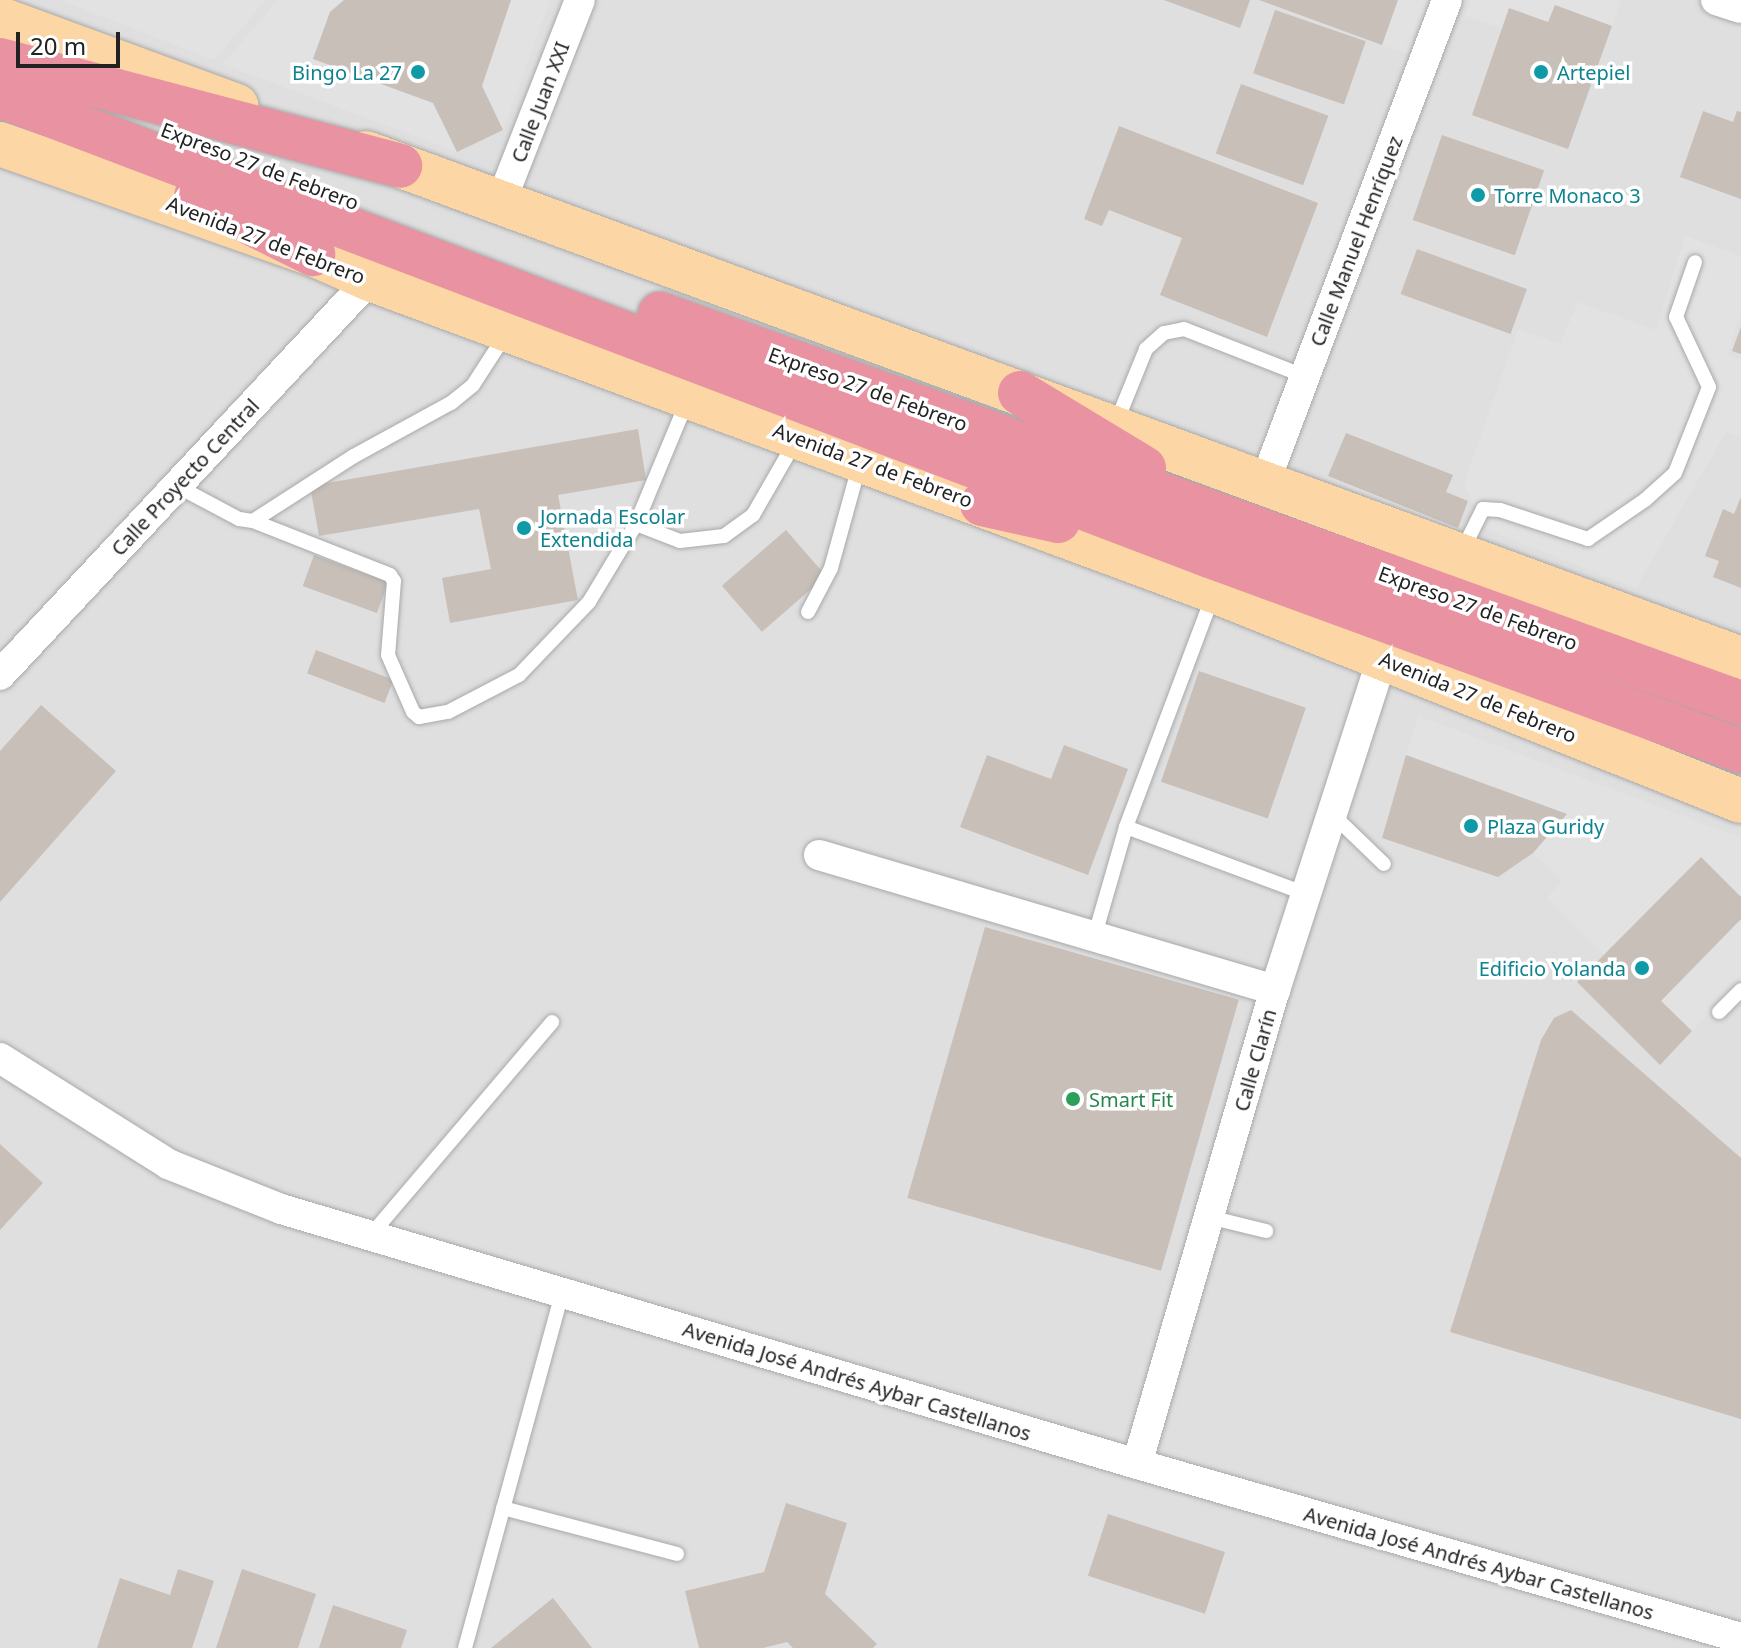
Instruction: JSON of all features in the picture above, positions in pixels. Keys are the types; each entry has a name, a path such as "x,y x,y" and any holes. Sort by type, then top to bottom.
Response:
{"highway":[{"path":"0,62 400,166"},
{"name":"Expreso 27 de Febrero","path":"0,62 1216,555 1741,703"},
{"path":"0,98 313,254"},
{"name":"Expreso 27 de Febrero","path":"0,98 1737,750"},
{"path":"1020,393 1216,555"},
{"path":"982,504 1216,555"}],"main road":[{"path":"0,19 1741,659"},
{"name":"Avenida 27 de Febrero","path":"0,144 313,254 370,279 797,439 982,504"},
{"name":"Avenida 27 de Febrero","path":"1216,555 1382,659 1741,801"}],"street":[{"name":"Calle Juan XXI","path":"500,204 580,0"},
{"name":"Calle Manuel Henríquez","path":"1265,482 1447,0"},
{"path":"1716,0 1741,8"},
{"name":"Calle Proyecto Central","path":"0,675 370,279"},
{"name":"Calle Clarín","path":"1137,1464 1275,990 1382,659"},
{"path":"819,855 1275,990"},
{"name":"Avenida José Andrés Aybar Castellanos","path":"0,1058 168,1164 237,1194 1137,1464 1741,1638"}],"lane":[{"path":"1461,555 1483,509 1500,510 1588,539 1645,500 1675,473 1709,387 1676,317 1695,262"},
{"path":"1114,427 1146,349 1164,333 1184,329 1304,376"},
{"path":"253,521 354,456 451,403 473,385 508,331"},
{"path":"177,486 239,519 253,521 390,575 394,581 388,655 419,717 448,712 519,675 589,602 636,524 689,397"},
{"path":"636,524 680,541 724,536 753,515 797,439"},
{"path":"808,612 831,568 860,461"},
{"path":"1094,938 1126,827 1216,555"},
{"path":"1332,814 1384,864"},
{"path":"1126,827 1306,894"},
{"path":"1719,1012 1741,990"},
{"path":"370,1236 552,1022"},
{"path":"1209,1217 1266,1231"},
{"path":"465,1648 562,1294"},
{"path":"503,1508 677,1554"}],"shaded area":[{"path":"0,0 1741,0 1741,1648 0,1648"},
{"path":"60,0 266,0 214,60"},
{"path":"278,0 344,0 330,12 313,59 433,103 457,152 223,64"},
{"path":"511,0 550,0 503,130 482,86"},
{"path":"1398,0 1434,0 1414,56 1382,45"},
{"path":"1470,0 1621,0 1612,26 1555,5 1548,22 1503,29 1465,16"},
{"path":"1685,236 1741,256 1741,313 1727,355 1741,360 1741,438 1726,432 1636,588 1485,529 1464,484 1518,329 1560,344 1578,302 1656,330"},
{"path":"1419,716 1741,838 1741,897 1701,858 1604,955 1547,898 1562,881 1533,853 1567,814 1406,755"},
{"path":"1741,919 1741,982 1692,1031 1661,1001"}],"building":[{"name":"Bingo La 27","path":"344,0 511,0 482,86 503,130 457,152 433,103 313,59 330,12"},
{"path":"1164,0 1250,0 1240,28"},
{"path":"1259,0 1398,0 1382,45"},
{"name":"Artepiel","path":"1555,5 1612,26 1568,149 1472,115 1509,8 1548,22"},
{"path":"1275,10 1366,41 1344,105 1253,73"},
{"path":"1241,84 1328,116 1303,185 1216,154"},
{"path":"1703,111 1733,122 1737,111 1741,112 1741,199 1680,177"},
{"path":"1119,126 1318,203 1267,337 1160,295 1182,238 1109,210 1102,226 1084,219"},
{"name":"Torre Monaco 3","path":"1442,135 1544,170 1515,255 1413,220"},
{"path":"1417,249 1527,289 1511,334 1401,294"},
{"path":"1741,327 1741,354 1732,351"},
{"name":"Jornada Escolar Extendida","path":"638,429 646,480 558,495 578,600 450,623 442,578 491,569 479,509 319,536 310,486"},
{"path":"1346,433 1453,475 1446,492 1468,501 1458,528 1328,476"},
{"path":"1741,497 1741,588 1713,577 1719,561 1705,556 1723,509 1734,514"},
{"path":"786,530 826,576 762,632 722,586"},
{"path":"314,555 388,582 377,613 303,586"},
{"path":"316,650 393,680 385,703 307,673"},
{"path":"1199,671 1306,708 1268,818 1161,782"},
{"path":"41,705 116,771 0,902 0,751"},
{"path":"1064,745 1128,769 1088,875 960,827 987,755 1051,779"},
{"name":"Plaza Guridy","path":"1406,755 1567,814 1533,853 1498,877 1382,838"},
{"name":"Edificio Yolanda","path":"1701,857 1741,897 1741,919 1661,1001 1692,1031 1660,1065 1577,982"},
{"name":"Smart Fit","path":"985,927 1239,1000 1161,1271 907,1198"},
{"path":"1571,1010 1741,1158 1741,1419 1450,1332 1541,1040 1554,1018"},
{"path":"0,1144 43,1183 0,1230"},
{"path":"786,1503 847,1523 825,1594 877,1644 873,1648 793,1648 787,1642 763,1648 699,1648 685,1591 764,1572"},
{"path":"1108,1514 1225,1552 1205,1614 1088,1576"},
{"path":"178,1569 214,1581 192,1648 97,1648 120,1578 170,1595"},
{"path":"242,1569 316,1594 298,1648 216,1648"},
{"path":"553,1598 592,1648 491,1648"},
{"path":"333,1605 407,1630 401,1648 319,1648"}],"place":[{"name":"Bingo La 27","path":"418,72"},
{"name":"Artepiel","path":"1541,72"},
{"name":"Torre Monaco 3","path":"1478,195"},
{"name":"Jornada Escolar Extendida","path":"524,528"},
{"name":"Plaza Guridy","path":"1471,826"},
{"name":"Edificio Yolanda","path":"1642,968"},
{"name":"Smart Fit","path":"1073,1099"}]}
